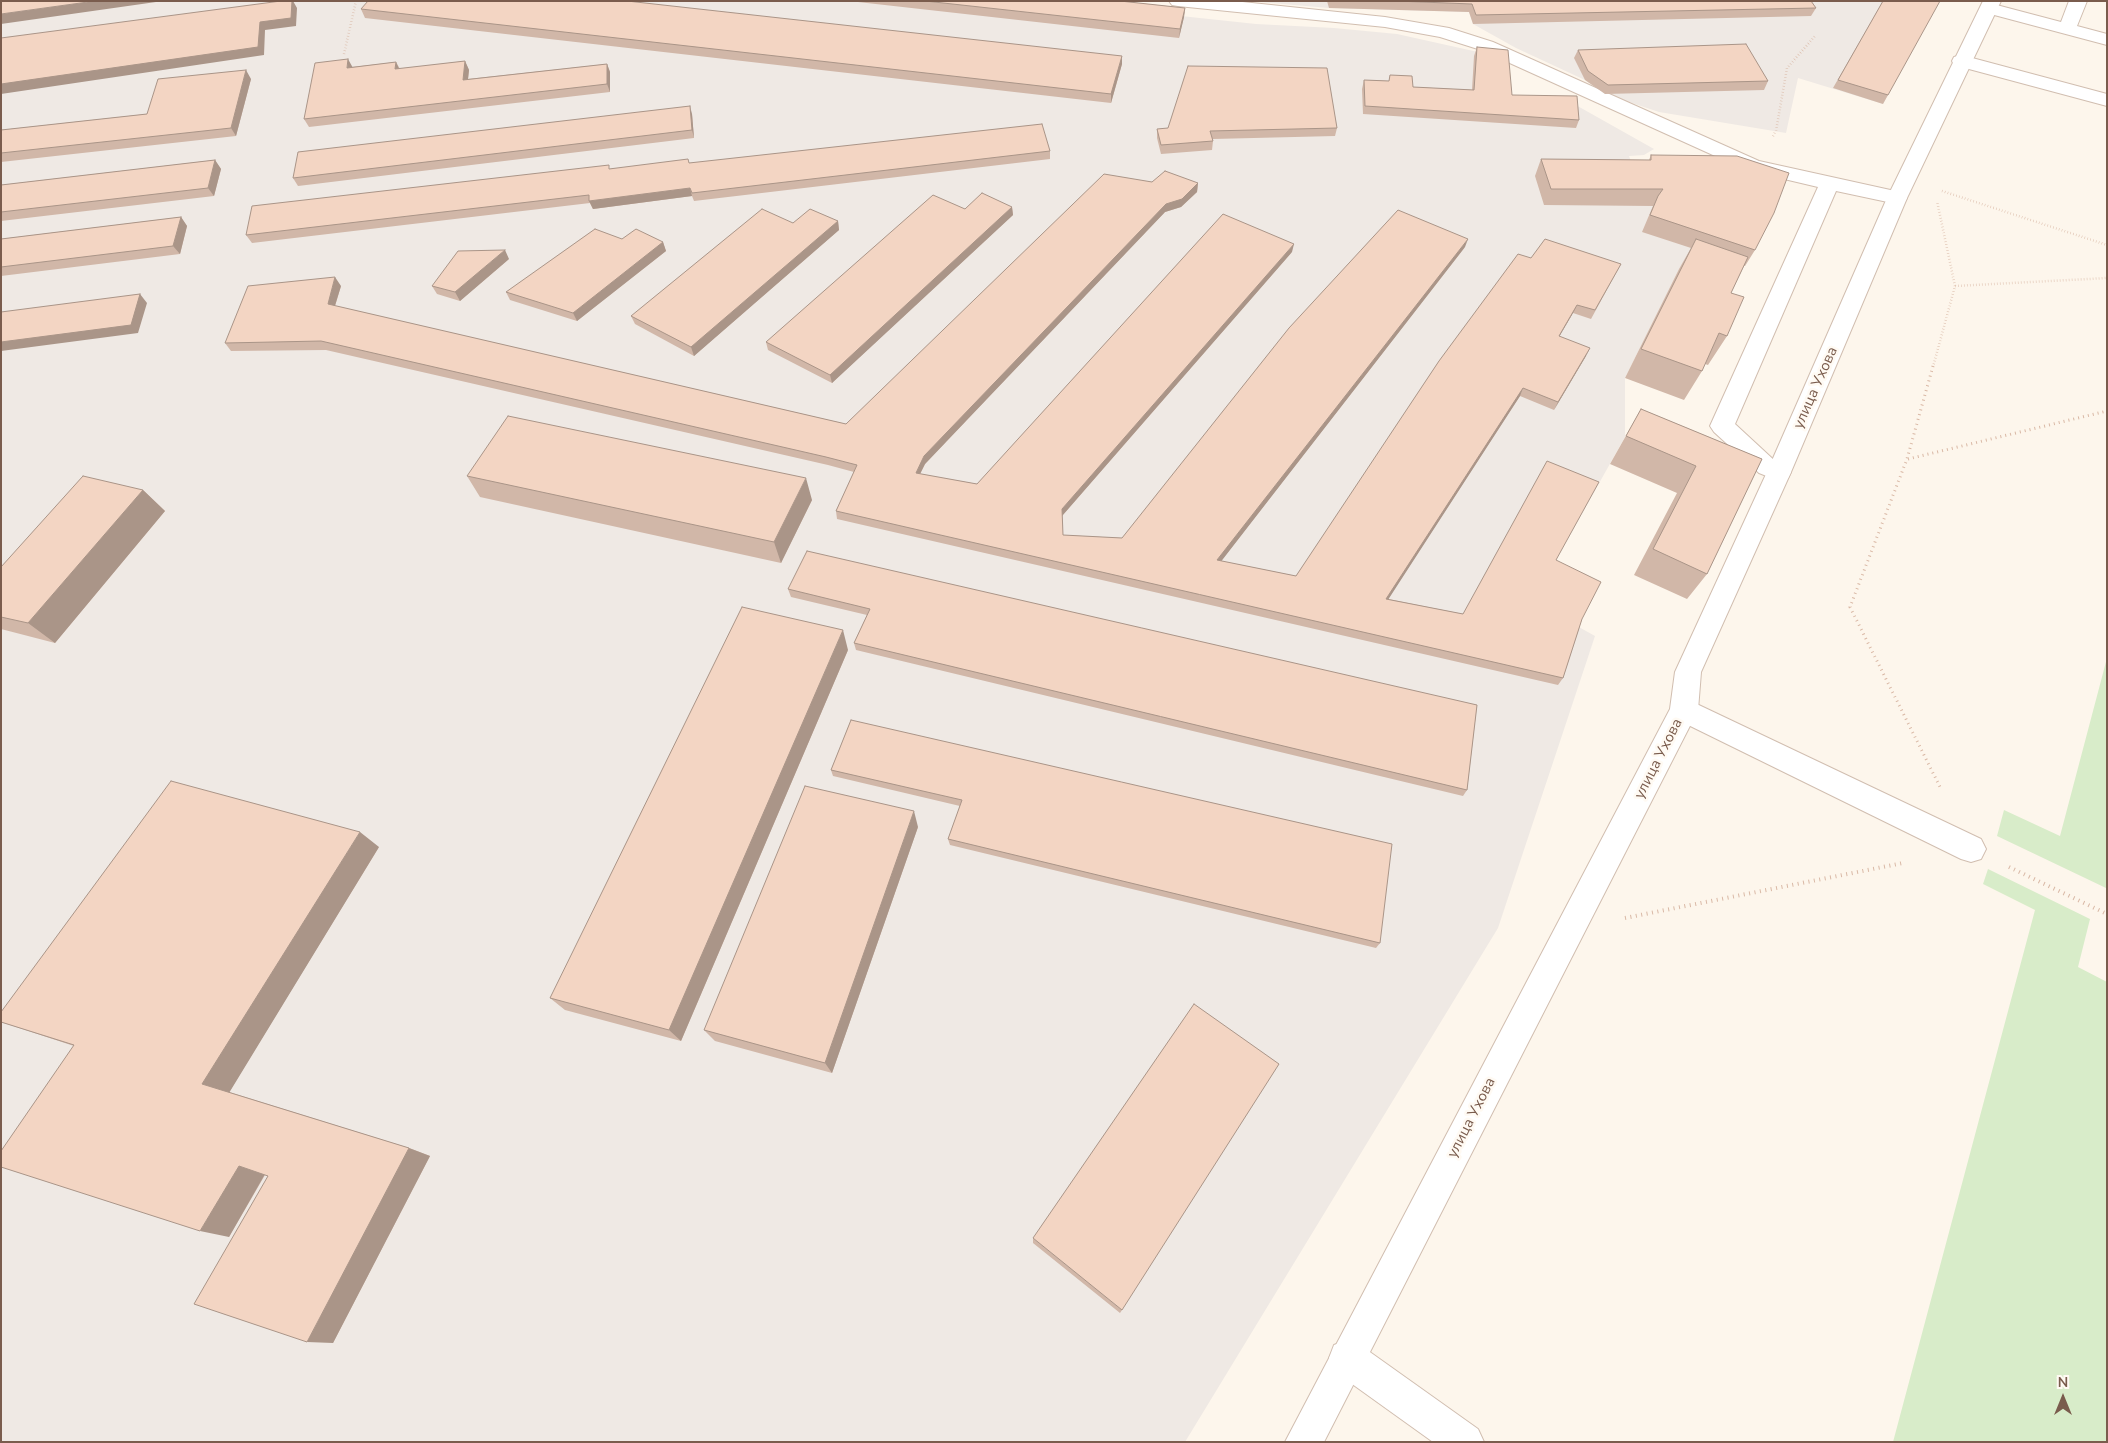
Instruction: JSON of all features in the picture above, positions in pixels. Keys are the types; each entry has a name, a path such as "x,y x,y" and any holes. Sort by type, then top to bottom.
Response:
{"street":[{"path":"1178,1 1386,22 1443,32 1488,46 1753,166 1897,198"},
{"path":"2067,30 2078,1"},
{"path":"1991,4 2067,30 2107,40"},
{"name":"улица Ухова","path":"1304,1442 1684,710 1688,672 1779,472 1897,198 1961,62 1991,4"},
{"path":"1961,62 2107,100"},
{"path":"1779,472 1767,467 1722,426 1830,182"},
{"path":"1684,710 1971,849"},
{"path":"1347,1358 1465,1442"}],"path":[{"path":"344,54 356,1"},
{"path":"1753,166 1776,131 1787,68 1816,35"},
{"path":"1935,188 2107,246"},
{"path":"1937,197 1955,286 1907,459 1850,607 1941,789"},
{"path":"1955,286 2107,278"},
{"path":"1907,459 2107,411"},
{"path":"1570,929 1971,849 2107,914"}],"shaded area":[{"path":"1,1 1040,1 1256,24 1334,28 1397,34 1505,58 1509,103 1574,104 1654,149 1644,155 1629,156 1636,176 1692,248 1679,269 1625,378 1625,437 1552,567 1577,626 1595,636 1498,928 1185,1442 1,1442"},
{"path":"1248,1 1939,1 1883,104 1798,78 1786,133 1659,112 1605,94 1585,80 1516,48 1473,24 1469,12 1329,8"}],"green space":[{"path":"2107,658 2106,888 1997,836 2004,810 2060,836"},
{"path":"1988,869 2090,919 2078,967 2107,982 2107,1442 1893,1442 2035,910 1983,884"}],"building":[{"path":"1,1 95,1 1,14"},
{"path":"292,1 291,18 260,22 258,47 1,84 1,38"},
{"path":"368,1 627,1 1122,56 1111,94 361,9"},
{"path":"925,1 1120,1 1185,8 1180,29"},
{"path":"1396,1 1811,1 1816,8 1476,15 1472,4"},
{"path":"1883,1 1940,1 1888,95 1838,80"},
{"path":"1746,44 1768,81 1608,85 1588,71 1578,50"},
{"path":"1477,47 1508,50 1512,95 1577,96 1579,120 1365,106 1364,80 1389,81 1390,75 1412,76 1413,87 1474,90"},
{"path":"348,59 347,68 396,62 395,69 465,61 463,80 607,64 607,84 304,119 315,63"},
{"path":"1188,66 1327,68 1337,128 1210,131 1213,141 1161,145 1157,129 1168,128"},
{"path":"246,70 231,128 1,153 1,130 147,114 158,79"},
{"path":"690,106 692,130 293,178 298,152"},
{"path":"1042,124 1050,151 692,193 690,188 589,201 589,195 246,235 252,206 609,165 609,169 688,159 689,163"},
{"path":"1651,155 1737,156 1789,173 1774,213 1755,250 1650,215 1663,189 1551,189 1541,159 1651,160"},
{"path":"215,160 208,188 1,212 1,185"},
{"path":"1165,171 1198,183 1182,199 1166,204 924,456 916,473 977,484 1223,214 1294,244 1062,509 1063,535 1122,538 1289,328 1398,210 1468,239 1217,560 1296,576 1439,361 1518,254 1531,258 1545,239 1621,264 1595,310 1577,305 1559,336 1590,348 1558,402 1523,388 1386,599 1463,614 1547,461 1599,482 1556,560 1601,582 1582,619 1563,678 836,511 857,465 826,457 321,341 225,343 248,286 335,277 328,304 846,424 1104,174 1152,182"},
{"path":"982,193 1012,207 830,375 766,342 933,195 965,209"},
{"path":"762,209 793,223 810,209 838,221 691,347 631,316"},
{"path":"181,217 173,246 1,267 1,239"},
{"path":"595,229 622,239 636,229 663,242 573,313 506,292"},
{"path":"1696,239 1748,257 1731,293 1744,297 1727,336 1719,333 1702,371 1641,349"},
{"path":"505,250 455,292 432,286 458,251"},
{"path":"140,294 131,325 1,342 1,312"},
{"path":"1641,409 1762,459 1707,574 1653,549 1696,466 1626,436"},
{"path":"508,416 806,478 774,542 467,476"},
{"path":"83,476 143,490 28,623 1,617 1,567"},
{"path":"807,551 1477,705 1467,790 854,643 870,609 788,589"},
{"path":"742,607 843,630 669,1030 550,998"},
{"path":"851,720 1392,844 1380,943 948,839 962,800 831,770"},
{"path":"171,781 360,832 202,1084 409,1148 307,1342 194,1304 268,1176 239,1166 200,1231 1,1167 1,1151 74,1045 1,1022 1,1012"},
{"path":"805,786 914,811 825,1063 704,1030"},
{"path":"1194,1004 1279,1064 1122,1310 1033,1238"}]}
